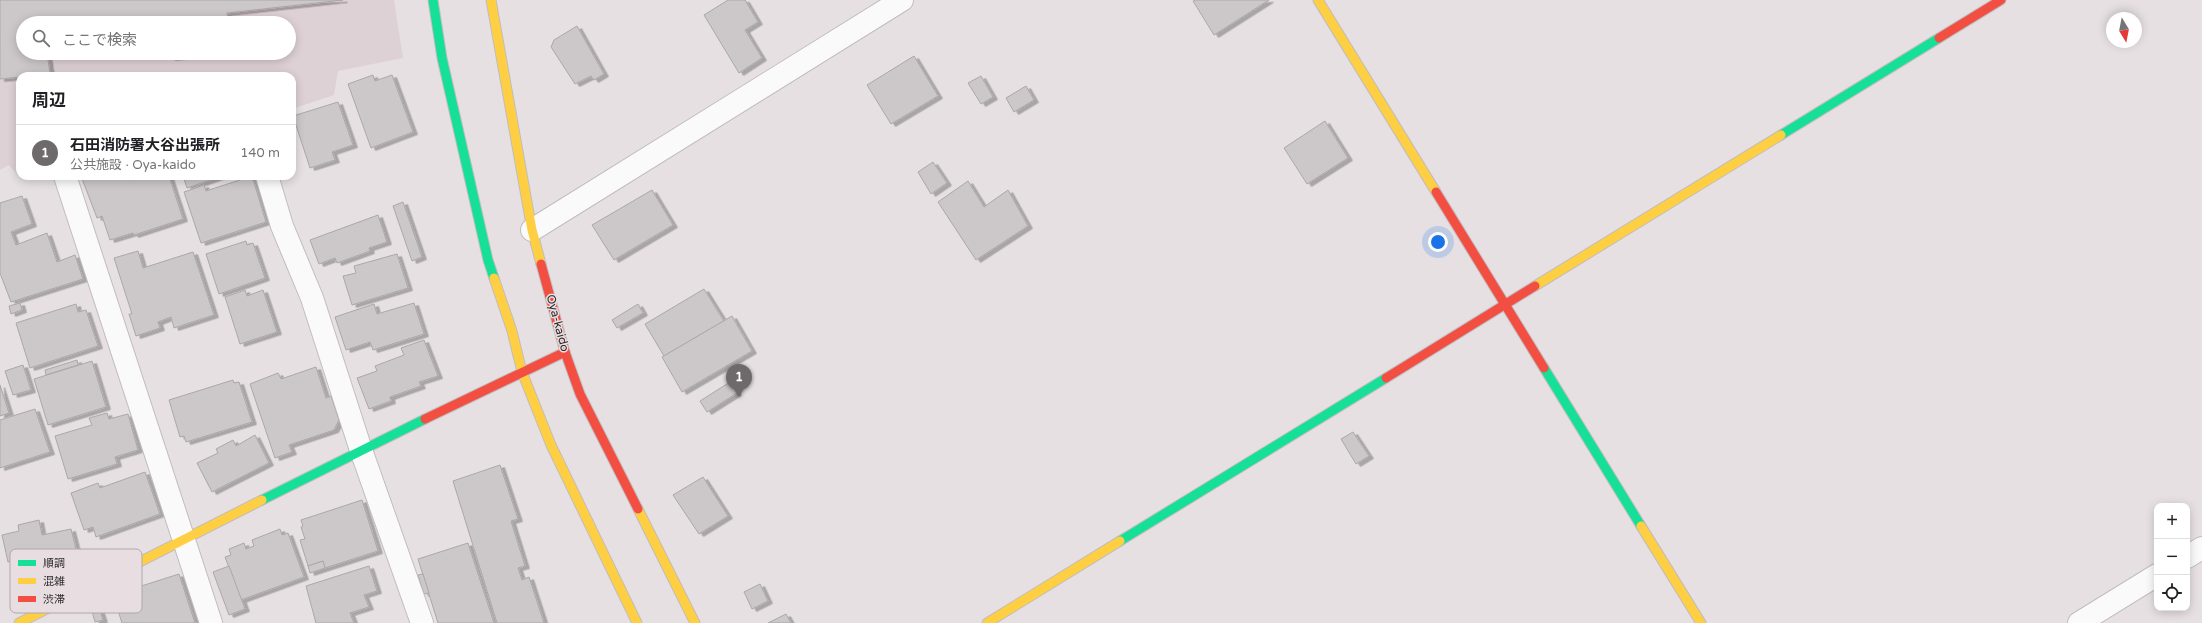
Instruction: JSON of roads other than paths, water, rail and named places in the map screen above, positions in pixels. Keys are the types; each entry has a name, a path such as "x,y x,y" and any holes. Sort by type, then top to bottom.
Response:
{"street":[{"path":"433,0 442,58 488,260 512,331 522,372 550,445 637,623"},
{"name":"Oya-kaido","path":"491,0 500,58 532,230 565,352 580,394 695,623"},
{"path":"532,230 902,0"},
{"path":"1318,0 1701,623"},
{"path":"987,623 1505,303 2001,0"},
{"path":"66,180 211,623"},
{"path":"268,180 282,226 312,298 361,450 422,623"},
{"path":"142,559 361,450 565,352"},
{"path":"2190,555 2202,548"},
{"path":"2079,623 2154,577"},
{"path":"19,623 38,613"}],"place":[{"name":"石田消防署大谷出張所","path":"739,397"}]}
